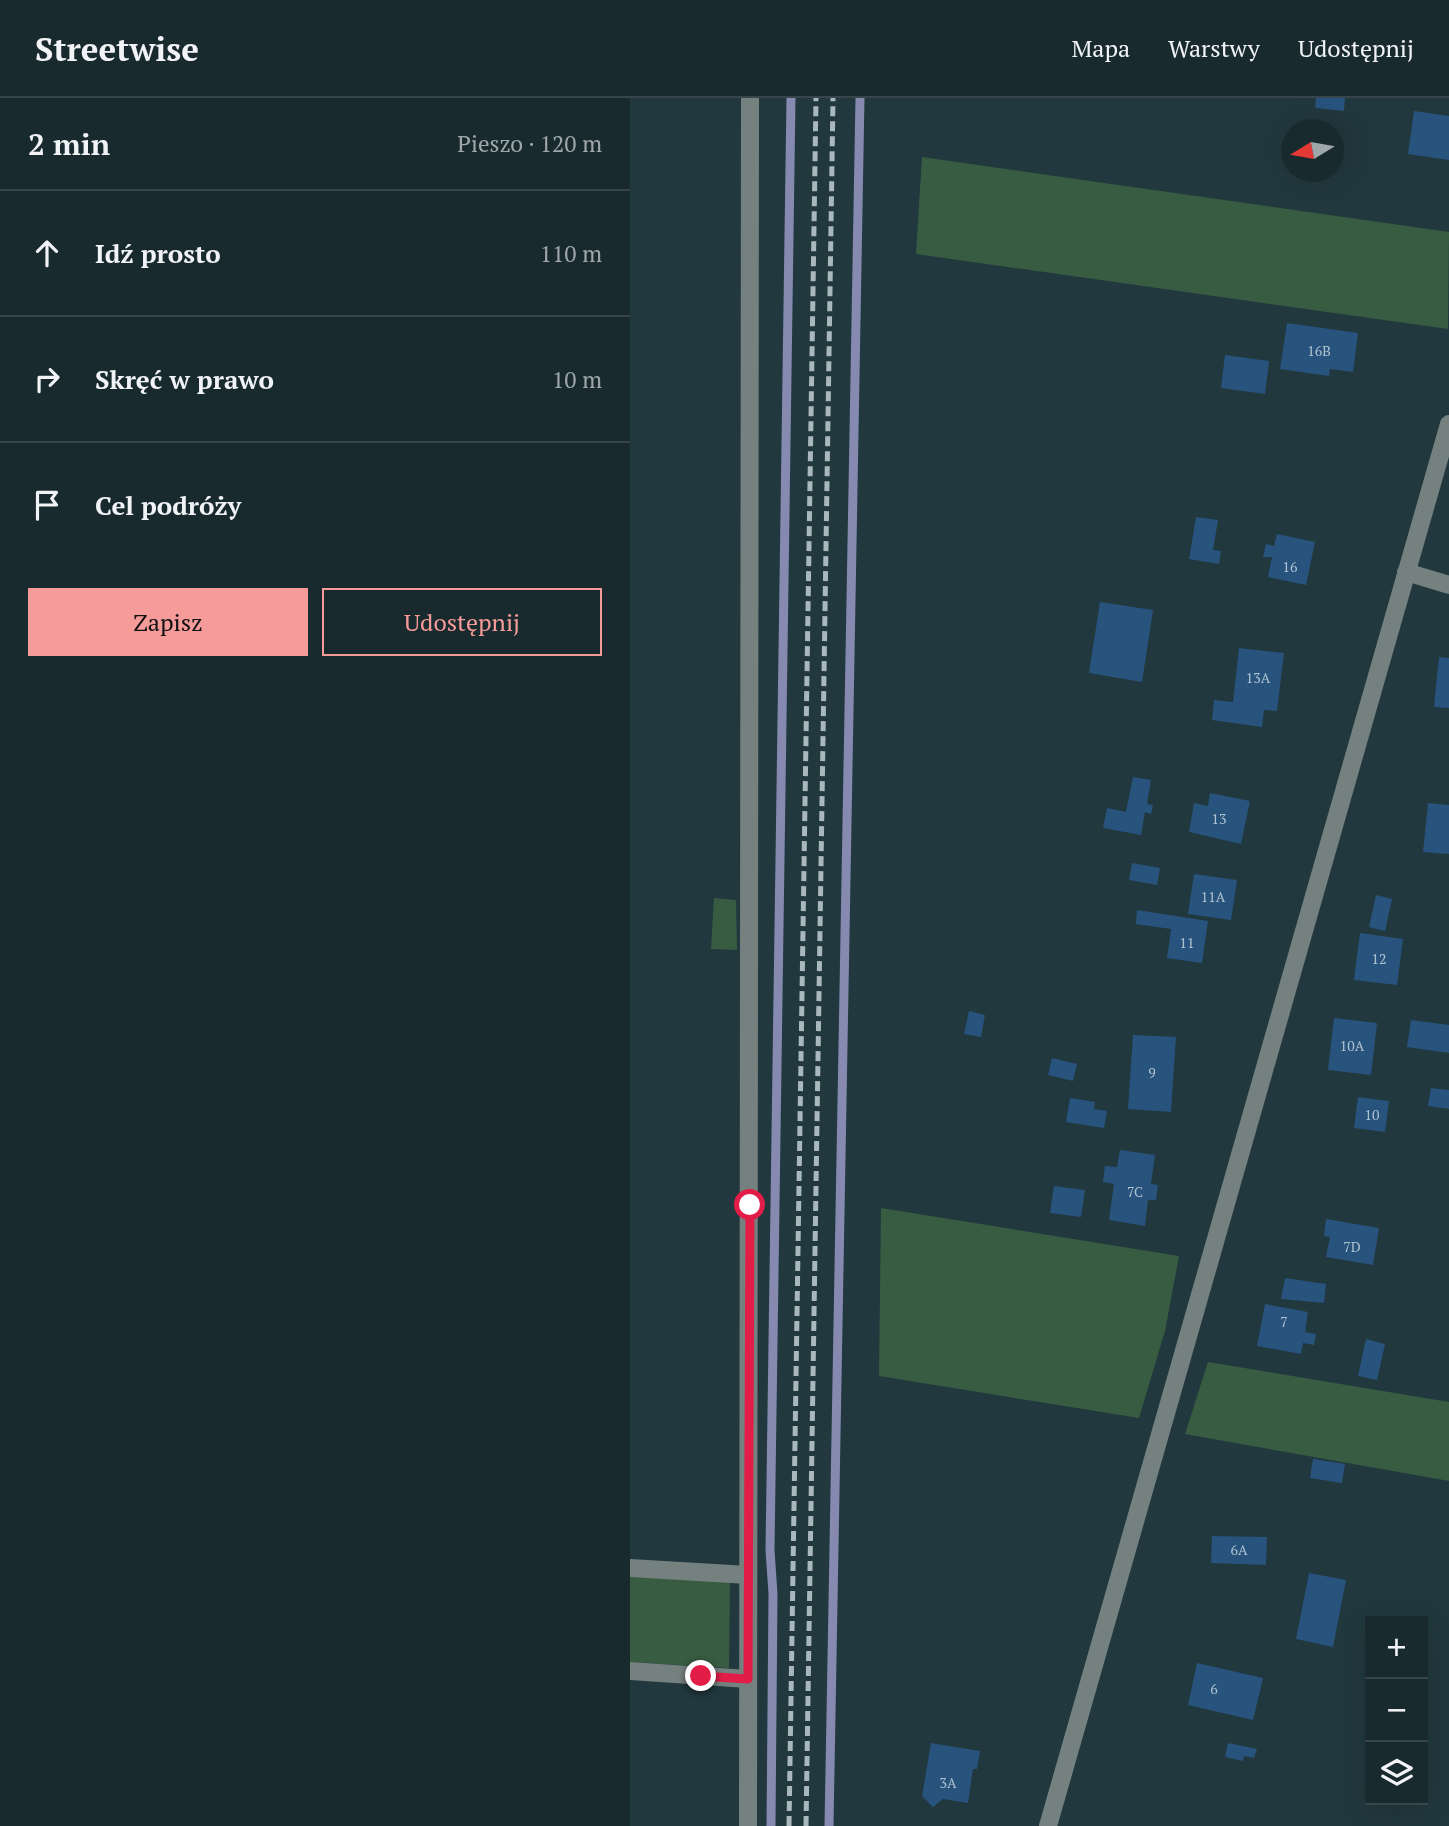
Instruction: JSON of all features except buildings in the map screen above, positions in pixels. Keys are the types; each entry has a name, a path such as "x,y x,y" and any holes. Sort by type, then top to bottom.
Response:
{"street":[{"path":"748,1826 750,98"},
{"path":"1048,1826 1449,424"},
{"path":"1406,572 1449,585"},
{"path":"630,1568 748,1576"},
{"path":"630,1671 748,1679"}],"green space":[{"path":"922,157 1449,232 1448,329 916,254"},
{"path":"714,898 736,900 737,950 711,949"},
{"path":"881,1208 1179,1256 1165,1331 1139,1418 879,1376"},
{"path":"1208,1362 1449,1402 1449,1481 1185,1434"},
{"path":"630,1576 730,1582 729,1668 630,1662"}],"waterway":[{"path":"771,1826 773,1594 770,1550 791,98"},
{"path":"829,1826 860,98"}],"railway":[{"path":"789,1826 816,98"},
{"path":"806,1826 833,98"}],"route":[{"path":"701,1676 748,1679 750,1205"}]}
